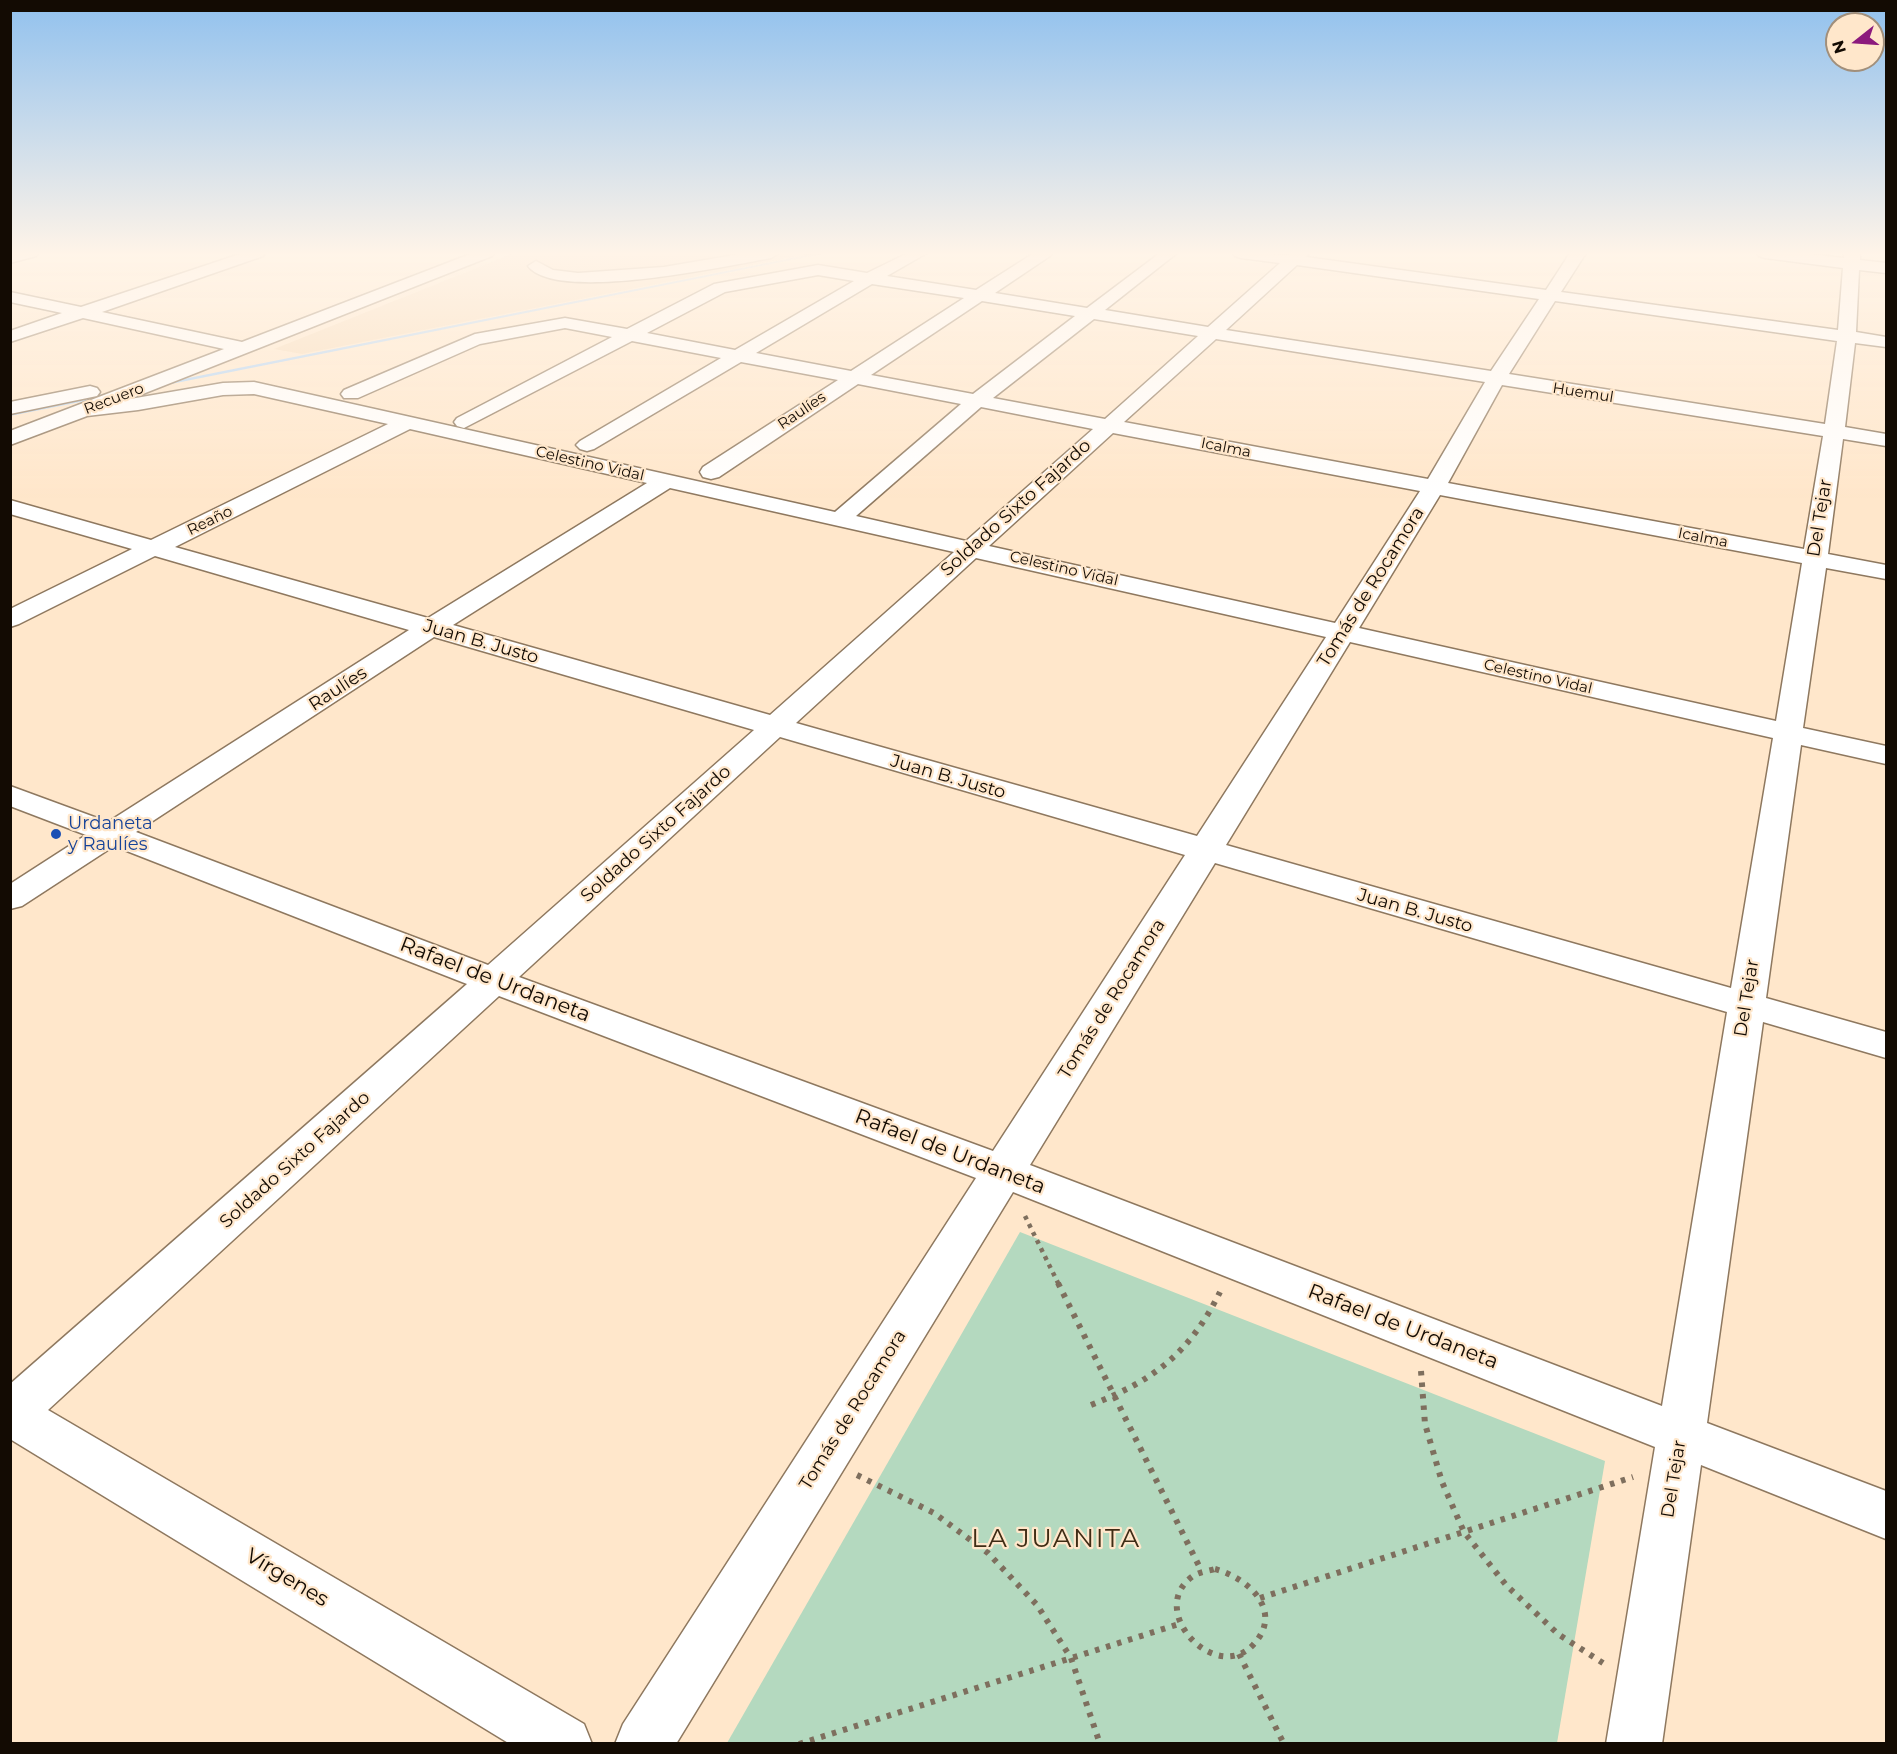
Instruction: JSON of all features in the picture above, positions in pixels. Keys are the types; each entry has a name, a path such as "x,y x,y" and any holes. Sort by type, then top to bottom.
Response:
{"street":[{"path":"184,335 245,348"},
{"name":"Recuero","path":"10,439 278,335"},
{"name":"Icalma","path":"351,394 475,339 498,335"},
{"path":"464,422 627,335"},
{"name":"Icalma","path":"627,335 1887,572"},
{"path":"587,445 773,335"},
{"name":"Raulíes","path":"711,472 916,335"},
{"path":"841,518 976,401 1062,335"},
{"name":"Soldado Sixto Fajardo","path":"11,1414 495,981 1107,425 1211,335"},
{"name":"Huemul","path":"1224,335 1887,440"},
{"name":"Tomás de Rocamora","path":"643,1743 1434,487 1496,379 1525,335"},
{"path":"1831,335 1887,342"},
{"name":"Del Tejar","path":"1634,1743 1834,432 1846,337"},
{"path":"10,408 163,380"},
{"name":"Celestino Vidal","path":"86,410 241,386 841,518 1887,755"},
{"name":"Reaño","path":"10,619 408,422"},
{"name":"Raulíes","path":"10,899 113,835 432,627 666,481"},
{"name":"Juan B. Justo","path":"10,507 1887,1045"},
{"name":"Rafael de Urdaneta","path":"10,795 1003,1172 1424,1335 1678,1449 1887,1515"},
{"name":"Vírgenes","path":"11,1414 564,1743"}],"path":[{"path":"1003,1172 1201,1570"},
{"path":"1091,1405 1140,1383 1174,1358 1198,1333 1220,1293 1231,1260"},
{"path":"1424,1335 1421,1378 1425,1424 1442,1482 1464,1532 1506,1585 1558,1634 1642,1688"},
{"path":"1260,1598 1464,1532 1678,1449"},
{"path":"819,1465 859,1476 934,1513 988,1553 1037,1605 1071,1658 1100,1743"},
{"path":"1201,1570 1228,1571 1241,1577 1260,1598 1264,1612 1264,1626 1259,1638 1251,1647 1239,1654 1225,1656 1211,1653 1193,1642 1179,1624 1177,1597 1190,1576 1201,1570"},
{"path":"799,1743 1179,1624"},
{"path":"1239,1654 1284,1743"}],"shaded area":[{"path":"309,335 399,335 302,354 274,349"}],"green space":[{"path":"1020,1232 1605,1461 1557,1743 727,1743"}],"waterway":[{"path":"161,384 409,335"},
{"path":"10,414 113,394"}],"place":[{"name":"Urdaneta y Raulíes","path":"56,834"}],"district":[{"name":"LA JUANITA","path":"1056,1539"}]}
